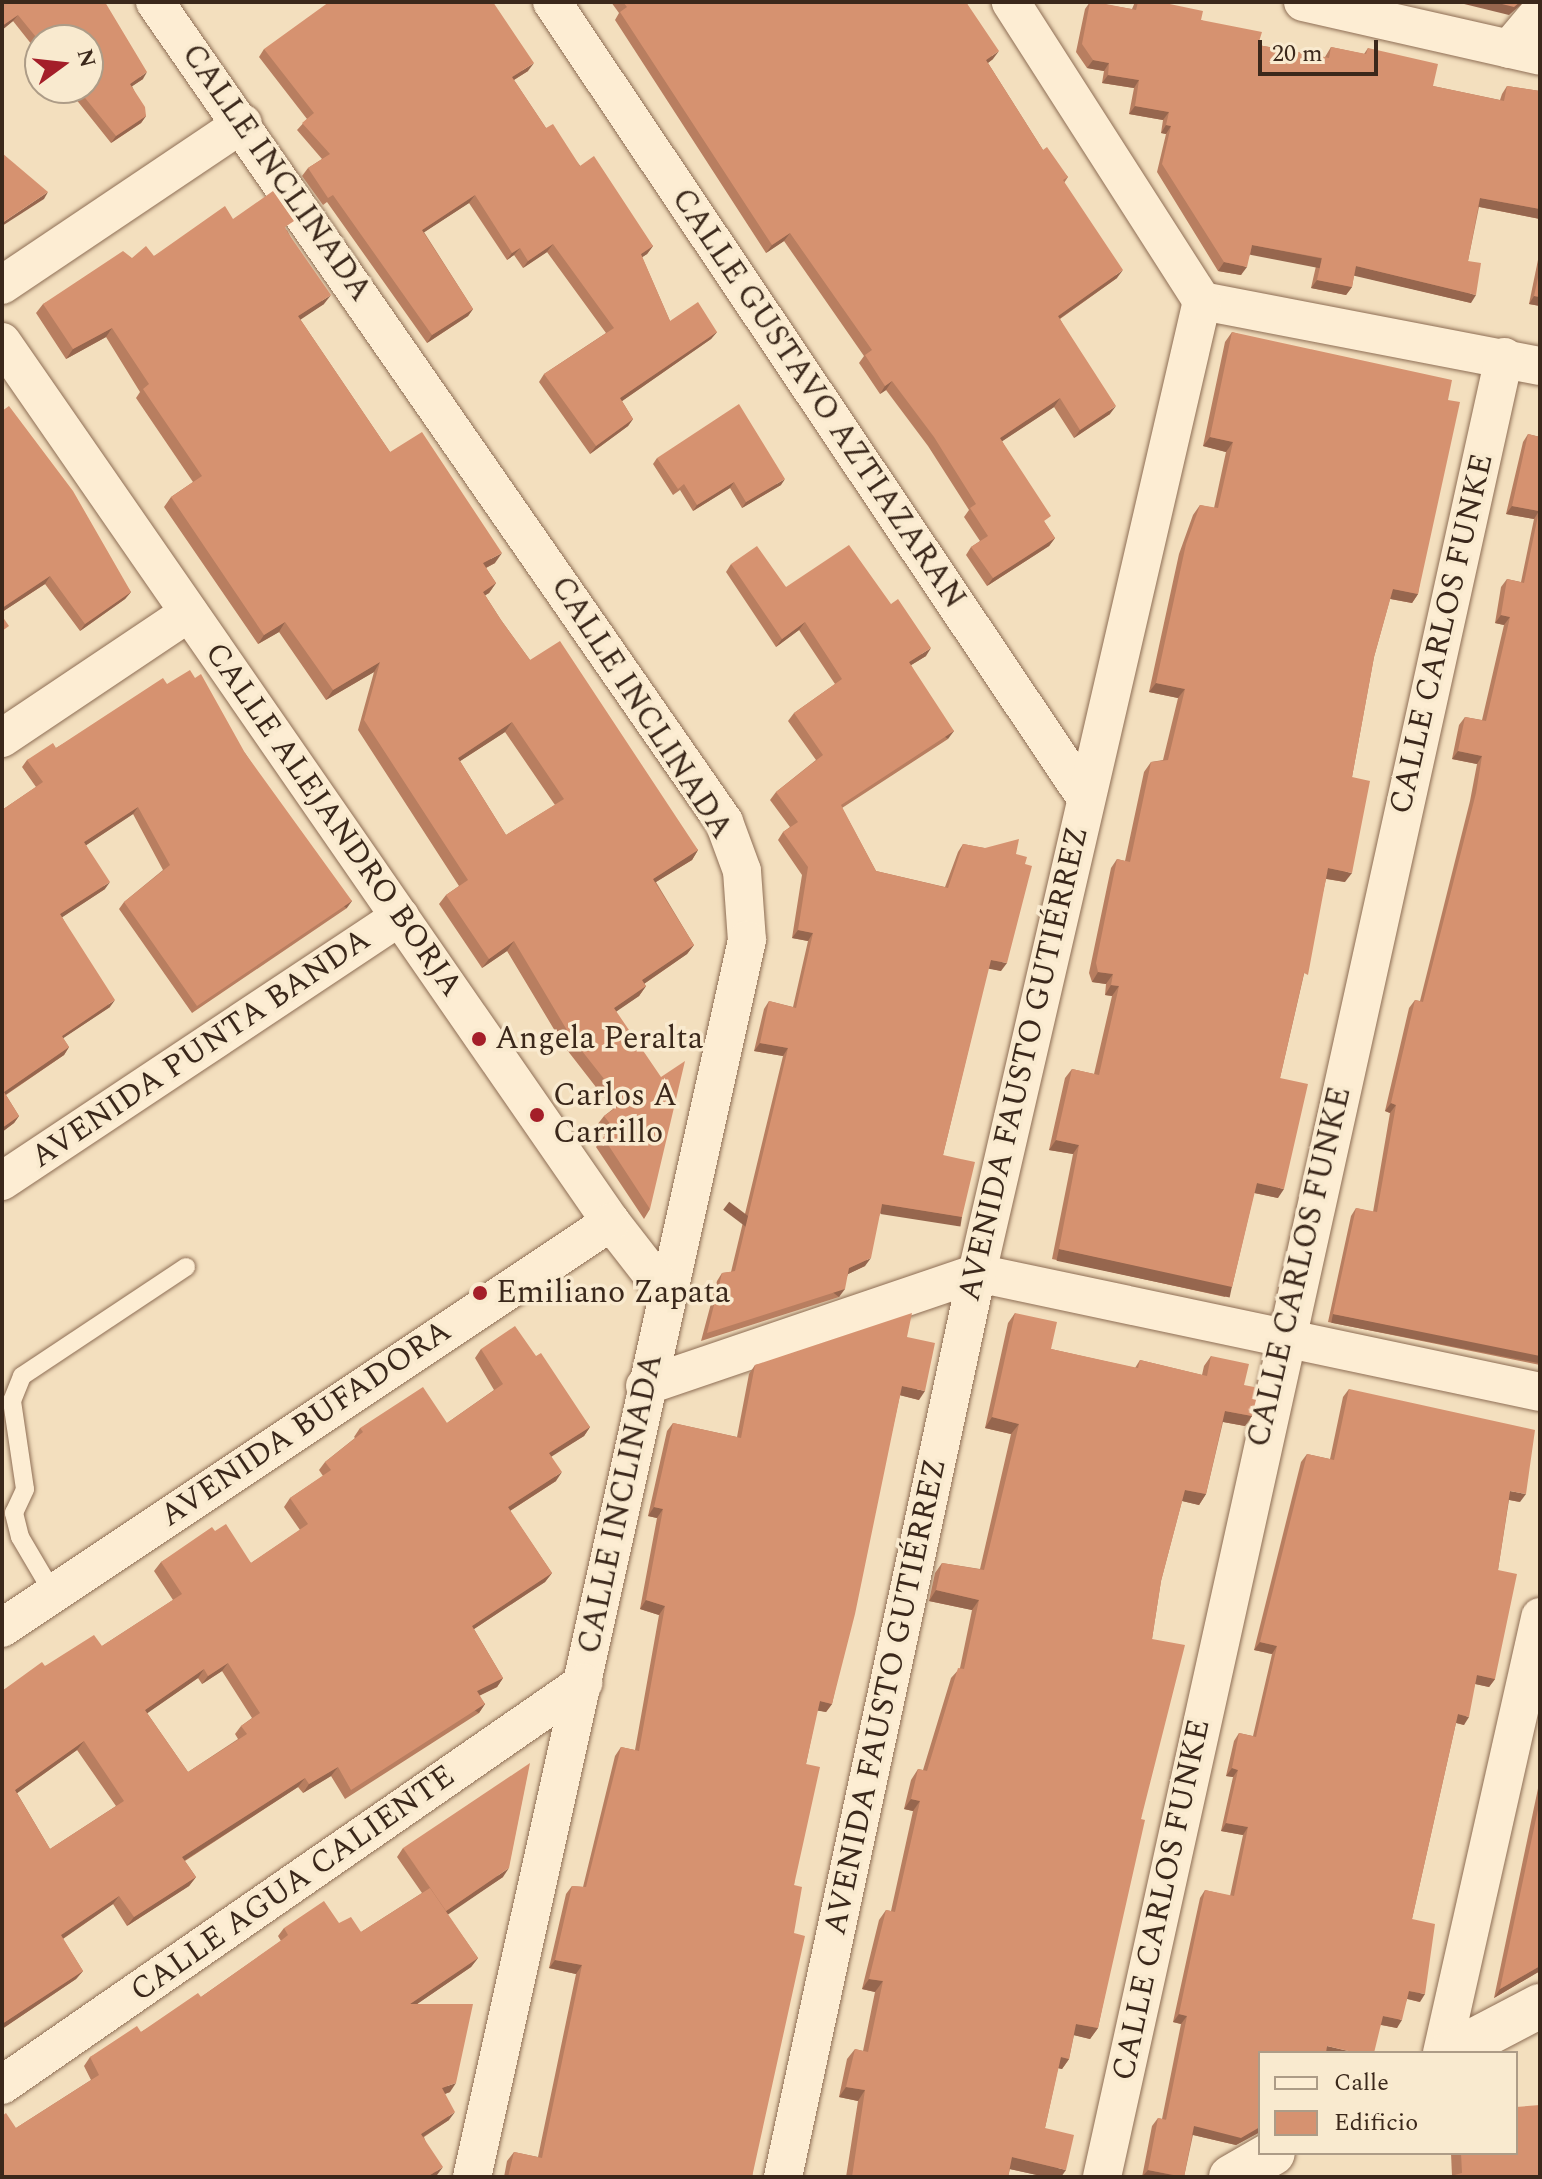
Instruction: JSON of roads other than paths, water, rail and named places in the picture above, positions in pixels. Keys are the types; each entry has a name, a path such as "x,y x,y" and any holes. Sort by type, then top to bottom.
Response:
{"street":[{"name":"CALLE INCLINADA","path":"155,2 243,123 724,822 737,858 747,940 645,1386 583,1683 472,2177"},
{"name":"CALLE GUSTAVO AZTIAZARAN","path":"552,2 1084,795"},
{"path":"1011,2 1202,301 1522,362"},
{"path":"1303,2 1525,52 1540,12"},
{"path":"2,285 243,123"},
{"name":"AVENIDA FAUSTO GUTIÉRREZ","path":"783,2177 977,1273 1084,795 1202,301"},
{"name":"CALLE ALEJANDRO BORJA","path":"2,342 611,1222 667,1294"},
{"name":"CALLE CARLOS FUNKE","path":"1102,2177 1283,1339 1522,362"},
{"path":"2,738 189,613"},
{"name":"AVENIDA PUNTA BANDA","path":"2,1181 400,917"},
{"name":"AVENIDA BUFADORA","path":"2,1628 611,1222"},
{"path":"645,1386 977,1273 1540,1392"},
{"path":"1442,2051 1540,1617"},
{"name":"CALLE AGUA CALIENTE","path":"2,2085 583,1683"},
{"path":"1454,2051 1538,2012"},
{"path":"1231,2177 1270,2155"}],"lane":[{"path":"53,1593 20,1537 14,1513 25,1489 12,1401 22,1376 186,1267"}],"place":[{"name":"Angela Peralta","path":"479,1039"},
{"name":"Carlos A Carrillo","path":"537,1115"},
{"name":"Emiliano Zapata","path":"480,1293"}]}
